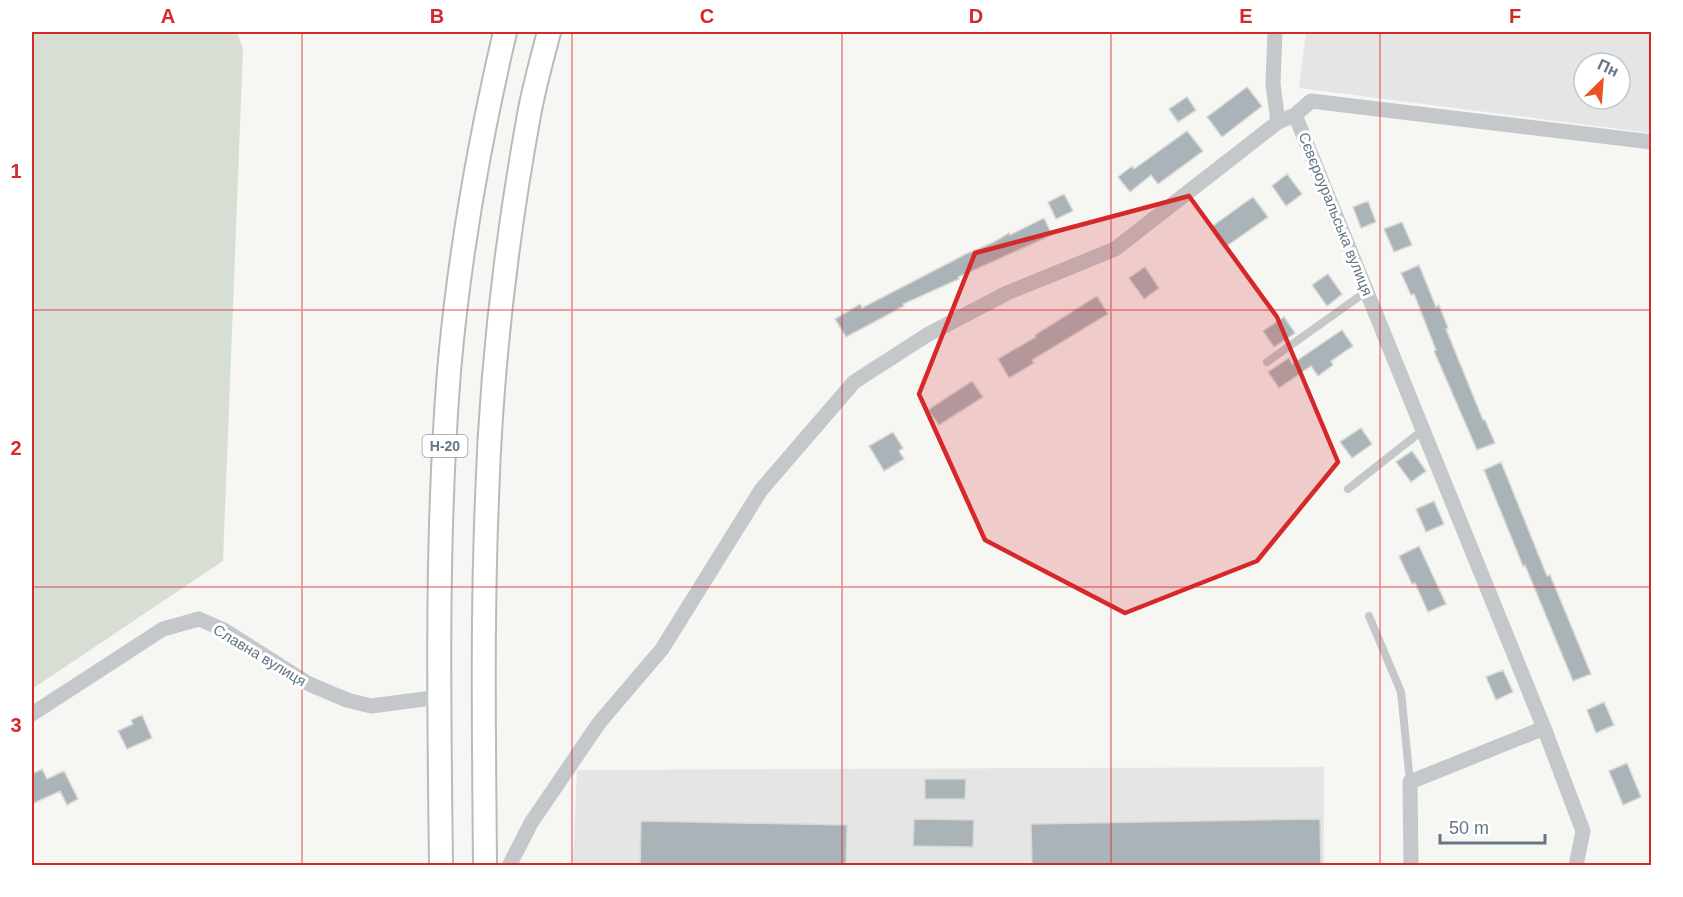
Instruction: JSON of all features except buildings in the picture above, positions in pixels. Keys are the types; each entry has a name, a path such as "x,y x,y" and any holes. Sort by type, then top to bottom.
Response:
{"main road":[{"name":"Н-20","path":"441,866 441,529 449,371 465,240 489,102 505,32"},
{"name":"Н-20","path":"485,866 483,689 486,509 494,372 509,242 527,126 549,32"}],"street":[{"path":"1275,32 1273,84 1278,122"},
{"path":"1296,115 1311,101 1652,142"},
{"name":"Сєвєроуральська вулиця","path":"509,866 531,823 599,723 662,649 761,490 854,382 927,335 1007,293 1115,249 1278,122 1296,115 1544,728 1583,831 1580,862"},
{"name":"Славна вулиця","path":"32,714 163,629 199,619 224,630 309,684 347,700 371,706 440,698"},
{"path":"1411,866 1410,782 1544,728"}],"lane":[{"path":"1267,362 1367,291"},
{"path":"1348,489 1423,430"},
{"path":"1369,616 1401,692 1410,782"}],"highlighted area":[{"path":"1189,196 1277,317 1338,462 1257,561 1125,613 985,540 919,394 975,253"}],"shaded area":[{"path":"32,32 237,32 243,49 223,561 32,689"},
{"path":"1306,32 1651,32 1651,133 1299,88"},
{"path":"1324,767 1324,865 573,866 577,770"}]}
